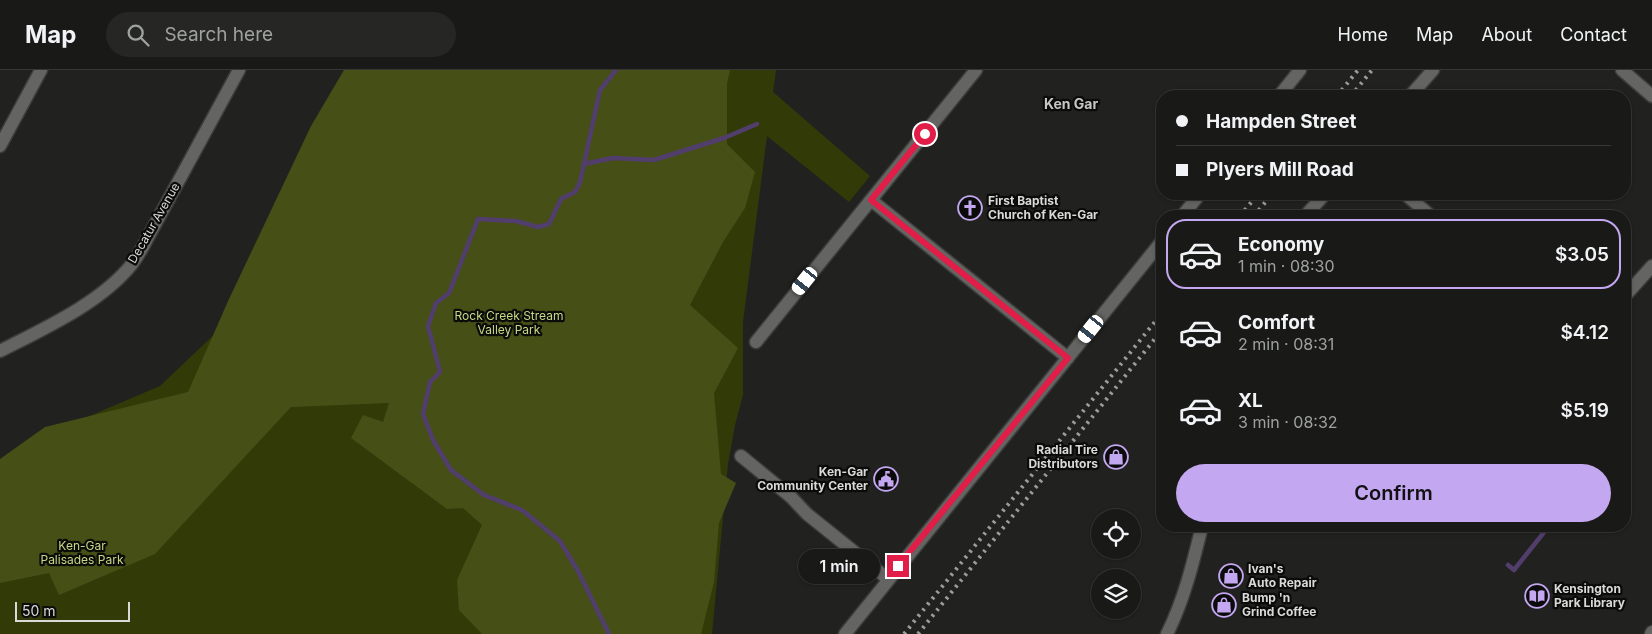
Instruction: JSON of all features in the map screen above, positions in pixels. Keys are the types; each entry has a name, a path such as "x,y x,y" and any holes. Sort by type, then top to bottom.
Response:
{"street":[{"path":"0,146 41,70"},
{"name":"Decatur Avenue","path":"0,351 54,324 102,293 131,265 146,242 239,70"},
{"path":"756,342 976,70"},
{"path":"1284,90 1300,70"},
{"path":"1415,90 1433,70"},
{"path":"1622,70 1652,96"},
{"path":"871,200 1068,358"},
{"path":"1187,210 1195,200"},
{"path":"1310,210 1320,200"},
{"path":"1412,200 1424,210"},
{"path":"845,634 1156,248"},
{"path":"1631,289 1652,266"},
{"path":"742,456 791,497 807,514 888,579"},
{"path":"1167,634 1192,570 1201,532"}],"green space":[{"name":"Rock Creek Stream Valley Park","path":"344,70 730,70 727,84 727,144 755,172 745,208 723,242 690,305 738,348 714,393 721,474 736,483 719,523 714,582 701,634 482,634 459,610 457,580 482,525 463,508 447,509 351,438 363,415 383,422 389,403 291,407 155,554 59,595 49,573 0,583 0,459 45,427 188,392 229,299 311,126"},
{"name":"Rock Creek Stream Valley Park","path":"380,70 776,70 773,92 870,176 849,202 767,136 743,322 743,395 728,464 712,634 0,634 0,478 52,432 160,386 262,289"}],"waterway":[{"path":"609,634 578,571 560,541 522,510 484,495 451,470 433,440 423,414 430,382 440,372 428,326 436,303 449,293 478,219 516,221 538,227 549,224 561,199 575,192 580,182 600,90 616,70"},
{"path":"584,164 613,158 654,160 724,138 757,124"},
{"path":"1508,565 1514,570 1544,532"}],"railway":[{"path":"1342,90 1358,70"},
{"path":"1356,90 1372,70"},
{"path":"1245,210 1253,200"},
{"path":"1259,210 1267,200"},
{"path":"904,634 1156,320"},
{"path":"918,634 1156,337"}],"place":[{"name":"First Baptist Church of Ken-Gar","path":"970,208"},
{"name":"Radial Tire Distributors","path":"1116,457"},
{"name":"Ken-Gar Community Center","path":"886,479"},
{"name":"Ivan's Auto Repair","path":"1231,576"},
{"name":"Kensington Park Library","path":"1537,596"},
{"name":"Bump 'n Grind Coffee","path":"1224,605"}],"district":[{"name":"Ken Gar","path":"1071,104"}],"route":[{"path":"898,566 1068,358 871,200 925,134"}],"park label":[{"name":"Ken-Gar Palisades Park","path":"82,553"}]}
